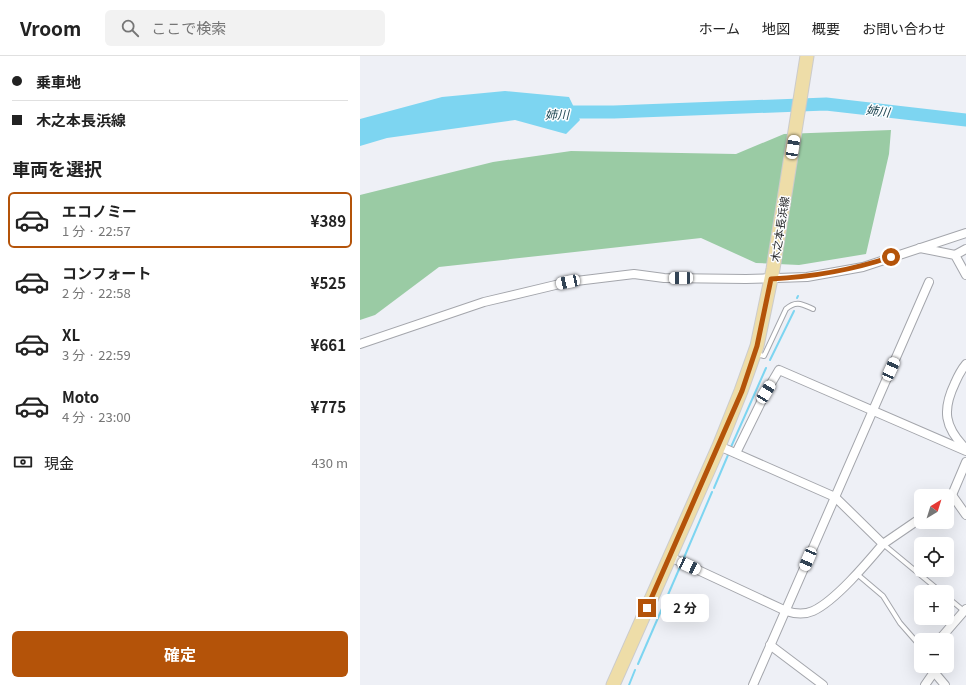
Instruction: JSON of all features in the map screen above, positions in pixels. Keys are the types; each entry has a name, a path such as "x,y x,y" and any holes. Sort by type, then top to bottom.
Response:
{"main road":[{"name":"木之本長浜線","path":"613,685 719,446 742,391 754,354 772,274 808,56"}],"street":[{"path":"360,344 484,302 568,282 634,274 664,278 772,274 807,277 863,267 966,233"},
{"path":"919,248 955,255 966,249"},
{"path":"955,255 966,275"},
{"path":"753,685 929,282"},
{"path":"966,364 962,369 948,400 946,410 955,435 966,450"},
{"path":"736,453 766,392 780,370 966,450"},
{"path":"719,446 835,497 883,544"},
{"path":"953,489 966,462"},
{"path":"954,502 966,515"},
{"path":"670,557 786,611 798,614 813,611 832,597 857,574 883,544 914,523"},
{"path":"945,633 965,611"},
{"path":"770,645 823,685"},
{"path":"925,685 931,673"},
{"path":"937,673 945,685"}],"lane":[{"path":"754,354 764,356 786,309 792,303 797,302 813,310"},
{"path":"883,544 933,585"},
{"path":"857,574 883,596 900,624 914,639"},
{"path":"954,602 965,611"}],"green space":[{"path":"891,130 889,154 866,254 799,265 756,263 701,238 439,267 375,315 360,320 360,195 493,162 571,151 736,154 784,134"}],"water":[{"name":"姉川","path":"505,91 569,97 580,120 566,134 515,120 387,138 360,146 360,119 442,97"}],"waterway":[{"name":"姉川","path":"559,112 614,112 826,104 966,120"},
{"path":"770,360 794,311"},
{"path":"731,447 766,368"},
{"path":"714,488 728,455"},
{"path":"683,560 712,492"},
{"path":"638,664 680,567"},
{"path":"629,685 635,670"}],"route":[{"path":"647,608 742,391 757,346 771,279 807,277 836,272 863,267 891,257"}]}
